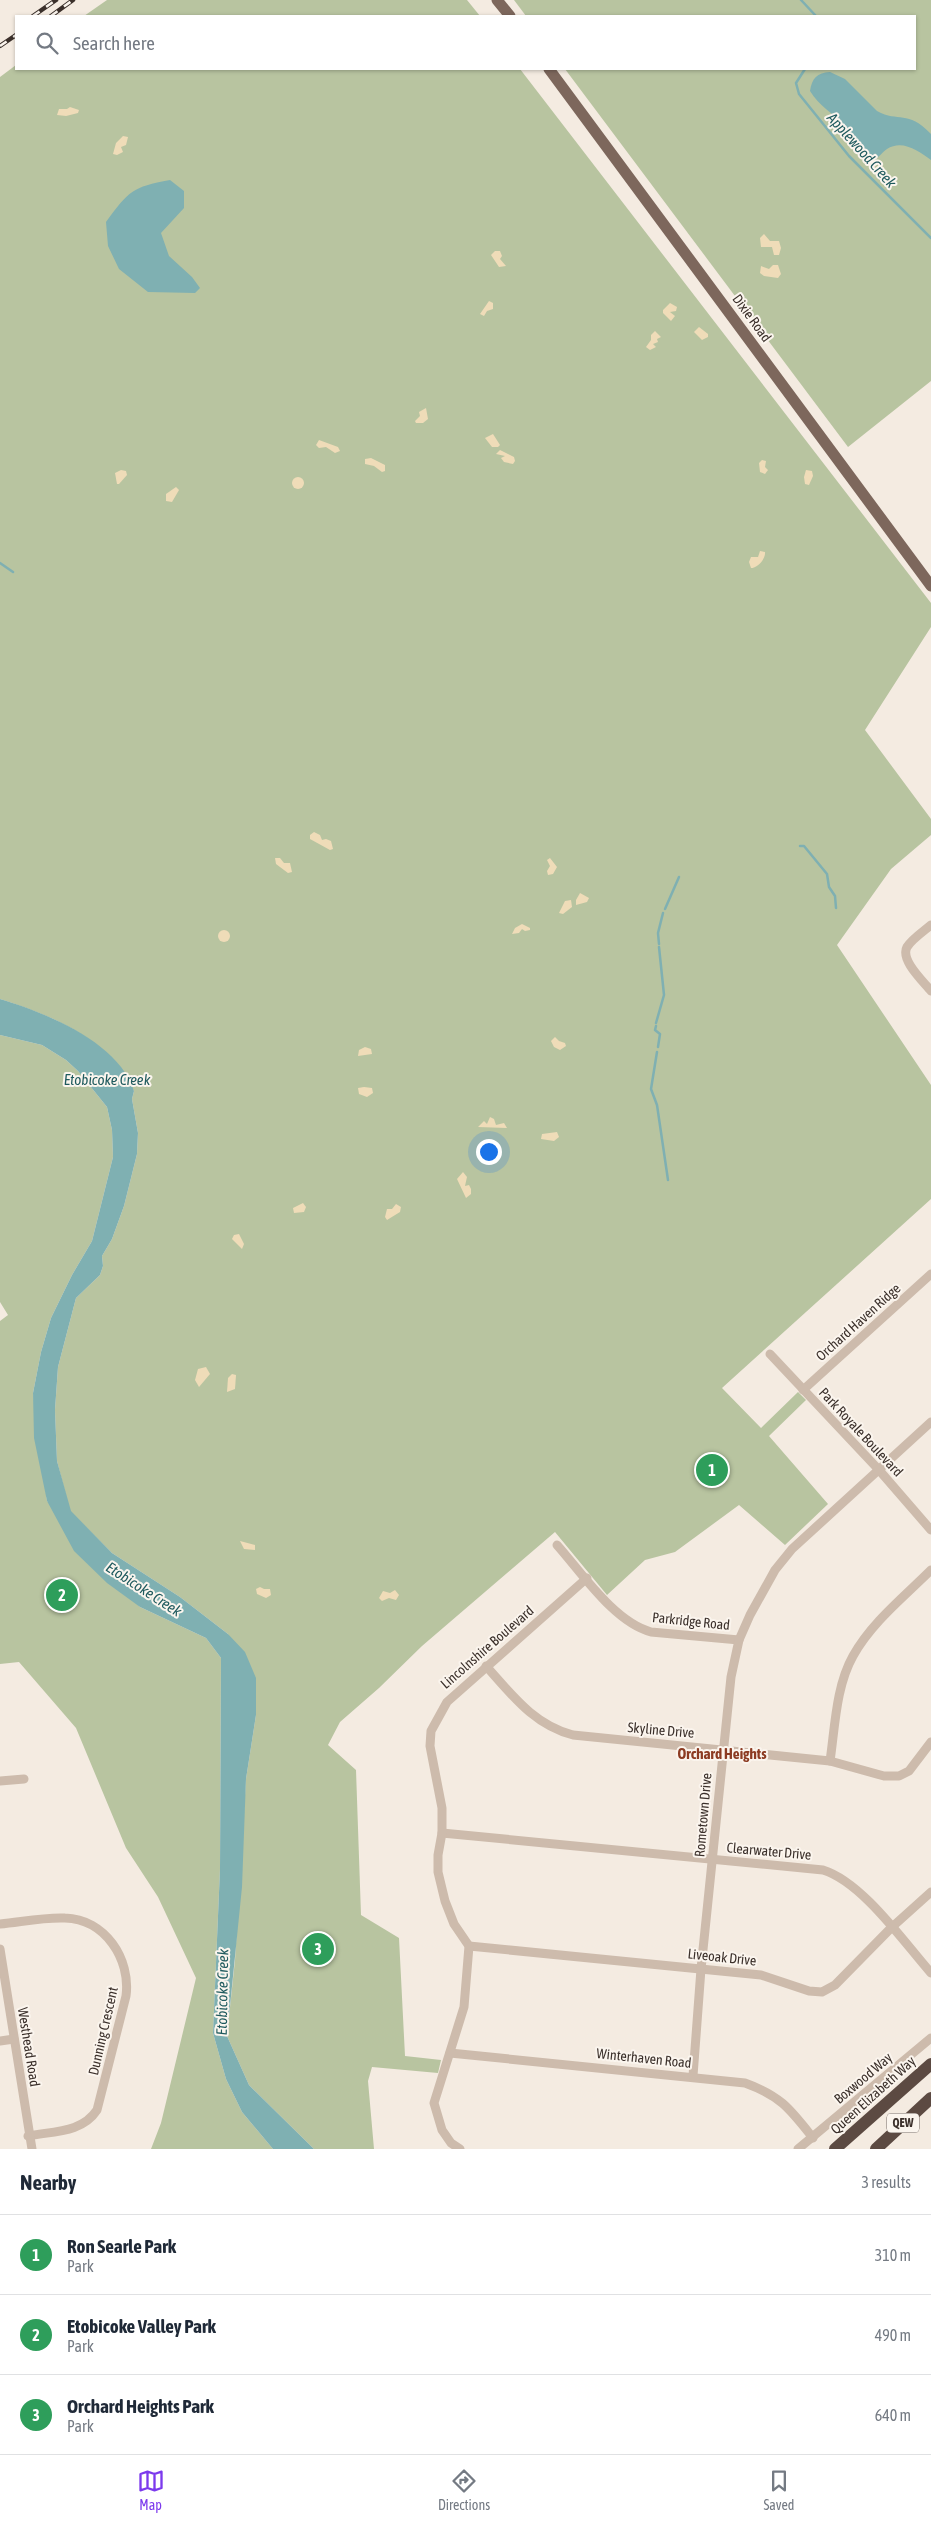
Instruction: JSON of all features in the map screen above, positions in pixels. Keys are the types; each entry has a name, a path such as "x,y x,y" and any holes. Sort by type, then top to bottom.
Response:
{"highway":[{"name":"Queen Elizabeth Way","path":"835,2149 931,2064"},
{"name":"QEW","path":"876,2149 931,2098"}],"main road":[{"path":"497,0 509,15"},
{"name":"Dixie Road","path":"550,70 931,586"}],"street":[{"path":"931,925 909,945 906,954 908,961 931,990"},
{"name":"Orchard Haven Ridge","path":"803,1390 931,1274"},
{"name":"Park Royale Boulevard","path":"770,1354 879,1470 931,1530"},
{"name":"Rometown Drive","path":"693,2076 701,1969 723,1749 731,1677 739,1640 775,1570 792,1549 931,1422"},
{"name":"Parkridge Road","path":"557,1545 617,1613 638,1629 651,1632 739,1640"},
{"path":"830,1761 841,1690 853,1657 876,1623 931,1570"},
{"name":"Lincolnshire Boulevard","path":"468,1946 454,1924 441,1886 438,1855 442,1833 442,1808 430,1746 431,1731 446,1702 587,1578"},
{"name":"Skyline Drive","path":"486,1666 533,1716 562,1732 585,1736 830,1761 884,1776 899,1776 909,1771 931,1742"},
{"path":"0,1781 24,1778"},
{"name":"Clearwater Drive","path":"442,1833 814,1869 833,1873 857,1889 931,1973"},
{"name":"Liveoak Drive","path":"468,1946 761,1975 809,1991 826,1991 835,1985 891,1928 931,1892"},
{"name":"Dunning Crescent","path":"0,1924 66,1918 85,1923 112,1942 122,1959 128,1978 126,1996 97,2110 88,2121 77,2127 28,2136"},
{"path":"460,2149 451,2143 442,2130 434,2103 464,2007 468,1946"},
{"name":"Westhead Road","path":"0,1949 28,2136 32,2149"},
{"name":"Boxwood Way","path":"813,2138 931,2038"},
{"path":"0,2041 14,2039"},
{"name":"Winterhaven Road","path":"450,2053 693,2076 745,2083 770,2092 789,2107 813,2138"},
{"path":"798,2149 813,2138"}],"green space":[{"path":"107,0 467,0 479,15 85,15"},
{"path":"514,0 931,0 931,381 848,447 566,70 916,70 916,15 525,15"},
{"path":"15,66 15,70 521,70 931,603 931,627 865,730 931,819 931,835 891,869 837,945 931,1085 931,1199 722,1388 761,1428 798,1392 806,1400 769,1436 828,1504 785,1545 739,1505 675,1552 645,1560 607,1595 555,1532 422,1646 379,1688 340,1722 328,1745 356,1770 361,1915 399,1938 405,2056 441,2060 438,2073 372,2067 368,2081 374,2149 314,2149 249,2085 227,2036 235,1960 246,1779 256,1715 228,1634 180,1597 112,1553 70,1511 57,1461 55,1410 58,1367 76,1298 100,1275 103,1266 102,1256 112,1239 124,1206 137,1154 138,1133 132,1099 134,1091 110,1057 94,1043 59,1022 0,999 0,77"},
{"path":"0,1035 42,1045 66,1060 78,1071 107,1107 112,1130 113,1157 92,1241 72,1275 51,1318 41,1352 33,1393 47,1501 140,1607 206,1638 221,1658 220,1869 213,2033 226,2079 242,2112 273,2149 151,2149 161,2123 196,1978 158,1897 126,1848 76,1728 19,1662 0,1664 0,1321 8,1315 0,1302"}],"sand":[{"path":"70,107 79,110 78,113 66,116 57,115 59,109"},
{"path":"123,136 128,137 126,145 121,147 123,152 117,155 113,154 116,143"},
{"path":"764,234 770,241 779,241 781,248 779,255 774,255 772,247 761,247 760,238"},
{"path":"495,251 500,251 502,256 500,259 506,266 499,267 491,255"},
{"path":"773,265 778,265 781,274 778,278 764,276 760,273 761,266 769,269"},
{"path":"489,301 493,303 493,309 487,311 484,316 480,314"},
{"path":"670,303 677,307 676,311 670,312 675,316 671,321 663,313 663,310"},
{"path":"699,327 708,334 708,337 702,340 694,332"},
{"path":"655,331 661,337 657,339 658,342 653,344 656,347 650,350 646,347 651,340 651,335"},
{"path":"426,408 428,419 423,423 416,423 415,421 420,416 419,412"},
{"path":"493,434 500,445 498,447 492,447 485,438"},
{"path":"319,440 338,447 340,451 335,453 326,447 319,448 316,445"},
{"path":"500,450 514,457 515,461 513,464 504,462 501,458 505,456 496,454"},
{"path":"371,458 385,465 385,471 382,472 374,466 365,464 365,459"},
{"path":"762,460 766,461 765,467 768,470 765,474 760,472 759,463"},
{"path":"121,470 126,471 127,475 117,484 115,473"},
{"path":"806,470 812,471 813,476 809,485 805,484"},
{"path":"296,477 300,477 304,483 300,489 296,489 292,485 292,481"},
{"path":"176,487 179,490 172,502 166,501 166,494"},
{"path":"760,551 765,552 763,560 751,568 749,562 751,557 758,557"},
{"path":"314,832 320,835 322,840 331,841 333,849 330,850 310,839 310,835"},
{"path":"275,858 280,858 284,863 290,863 292,872 288,873 276,864"},
{"path":"550,858 557,867 553,874 548,875 547,871 550,866 547,860"},
{"path":"580,893 589,898 587,902 576,905 576,900"},
{"path":"571,900 572,907 563,914 559,913 565,901"},
{"path":"522,924 530,928 530,930 525,931 522,929 519,933 512,934 515,928"},
{"path":"224,930 230,936 224,942 218,936"},
{"path":"555,1037 565,1043 566,1046 560,1050 554,1047 551,1041"},
{"path":"365,1047 371,1049 372,1054 358,1056 359,1050"},
{"path":"358,1088 372,1088 373,1093 367,1097 359,1094"},
{"path":"490,1117 494,1119 496,1125 504,1123 507,1128 478,1127 484,1121 487,1124"},
{"path":"557,1132 559,1137 554,1141 541,1139 542,1134"},
{"path":"463,1172 467,1177 465,1186 469,1185 471,1189 471,1194 466,1198 457,1179"},
{"path":"303,1203 306,1207 304,1212 294,1213 293,1208"},
{"path":"396,1204 401,1207 400,1212 387,1220 385,1217 387,1209 392,1209"},
{"path":"239,1234 244,1244 242,1249 232,1239 234,1235"},
{"path":"206,1367 210,1374 199,1387 195,1380 198,1369"},
{"path":"232,1374 236,1375 235,1389 227,1392 228,1378"},
{"path":"240,1541 255,1545 255,1550 244,1549"},
{"path":"260,1587 270,1589 271,1595 266,1598 257,1594 256,1589"},
{"path":"395,1590 399,1595 396,1600 389,1598 382,1601 379,1598 383,1591 390,1593"}],"water":[{"path":"830,72 845,79 877,111 909,119 923,126 931,134 931,160 910,147 899,145 887,149 875,159 864,155 844,125 810,91 816,77"},
{"path":"170,180 184,191 184,208 161,233 169,256 192,277 200,288 195,293 148,292 119,269 108,246 106,222 120,203 139,188"},
{"name":"Etobicoke Creek","path":"0,999 58,1021 97,1044 113,1058 126,1074 134,1091 132,1099 138,1133 137,1154 124,1206 112,1239 102,1256 103,1266 100,1275 76,1298 58,1367 55,1410 57,1461 71,1511 112,1553 180,1597 228,1634 245,1652 256,1678 256,1715 246,1779 242,1887 227,2036 249,2085 314,2149 273,2149 242,2112 226,2079 213,2033 220,1869 221,1658 206,1638 140,1607 107,1583 74,1551 47,1501 34,1438 33,1393 41,1352 51,1318 72,1275 92,1241 113,1157 112,1130 107,1107 78,1071 66,1060 42,1045 0,1035"}],"waterway":[{"name":"Applewood Creek","path":"801,0 815,15"},
{"name":"Applewood Creek","path":"804,70 796,83 799,94 849,156 931,238"},
{"path":"0,563 13,572"},
{"path":"800,846 804,846 827,874 829,887 835,896 836,908"},
{"path":"665,909 679,877"},
{"path":"659,944 658,933 663,913"},
{"path":"656,1023 664,995 659,947"},
{"path":"656,1026 655,1030 660,1034 658,1047"},
{"path":"657,1052 651,1089 657,1105 668,1180"}],"railway":[{"path":"34,15 56,0"},
{"path":"52,15 73,0"},
{"path":"0,46 15,36"}],"place":[{"name":"Ron Searle Park","path":"712,1470"},
{"name":"Etobicoke Valley Park","path":"62,1595"},
{"name":"Orchard Heights Park","path":"318,1949"}],"district":[{"name":"Orchard Heights","path":"722,1753"}]}
